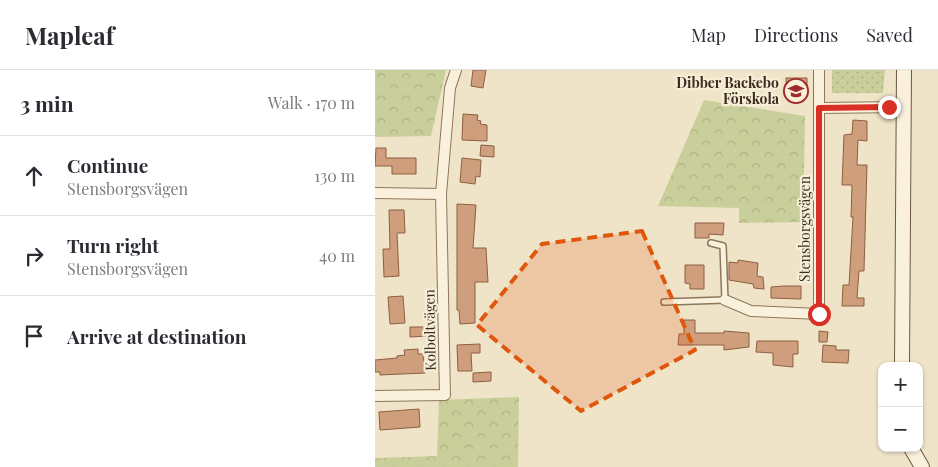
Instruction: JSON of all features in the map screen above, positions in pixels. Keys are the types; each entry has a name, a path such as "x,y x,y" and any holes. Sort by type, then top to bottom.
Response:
{"street":[{"name":"Kolboltvägen","path":"375,396 445,395 441,194 450,88 457,70"},
{"name":"Stensborgsvägen","path":"725,300 751,311 819,314 819,70"},
{"path":"902,362 904,70"},
{"path":"819,108 904,107"},
{"path":"375,193 441,194"},
{"path":"913,452 922,467"}],"lane":[{"path":"664,302 725,300 723,246 711,243"}],"highlighted area":[{"path":"642,231 695,350 581,411 477,325 542,244"}],"green space":[{"path":"375,70 446,70 431,136 375,137"},
{"path":"832,70 885,70 883,93 832,93"},
{"path":"704,100 805,116 803,222 739,223 739,208 658,206"},
{"path":"519,397 518,467 375,467 375,458 437,456 439,400"}],"building":[{"path":"473,70 486,70 483,88 471,86"},
{"path":"786,78 807,78 807,97 787,97"},
{"path":"463,114 478,115 477,120 481,121 480,124 487,125 487,141 462,140"},
{"path":"853,120 867,121 867,141 858,140 857,165 867,165 864,271 859,271 857,298 864,298 864,306 842,306 843,285 849,285 853,217 851,217 852,185 842,185 844,135 852,134"},
{"path":"481,145 494,146 494,157 480,156"},
{"path":"376,148 386,148 386,158 416,158 416,174 392,174 392,166 375,166"},
{"path":"462,158 481,160 480,177 476,176 475,184 460,182"},
{"path":"457,204 476,205 473,248 486,248 488,282 475,282 475,323 460,324 459,310 457,310"},
{"path":"389,210 404,210 405,233 397,233 399,276 384,277 383,249 390,249"},
{"path":"695,223 724,223 723,235 709,234 709,238 695,238"},
{"path":"738,260 758,263 757,276 763,277 764,289 754,288 753,284 729,280 729,262 738,263"},
{"path":"685,265 704,265 704,289 690,289 690,284 685,283"},
{"path":"801,286 801,299 771,298 771,287"},
{"path":"403,296 405,323 390,324 388,297"},
{"path":"684,320 695,320 695,333 724,333 724,331 749,333 749,347 724,350 724,345 678,345 679,334 684,334"},
{"path":"410,327 427,327 427,336 410,337"},
{"path":"819,331 828,332 827,342 819,342"},
{"path":"757,341 798,341 798,354 793,354 793,367 773,365 773,353 756,352"},
{"path":"480,344 480,353 471,353 472,371 458,371 457,345"},
{"path":"823,345 836,346 836,350 849,350 848,363 822,362"},
{"path":"418,349 418,354 423,354 425,373 380,375 380,372 375,372 375,360 397,358 397,356 405,355 404,350"},
{"path":"491,372 491,381 473,382 473,373"},
{"path":"419,409 420,427 380,430 379,412"}],"place":[{"name":"Dibber Backebo Förskola","path":"796,91"}],"route":[{"path":"819,314 819,108 889,107"}]}
